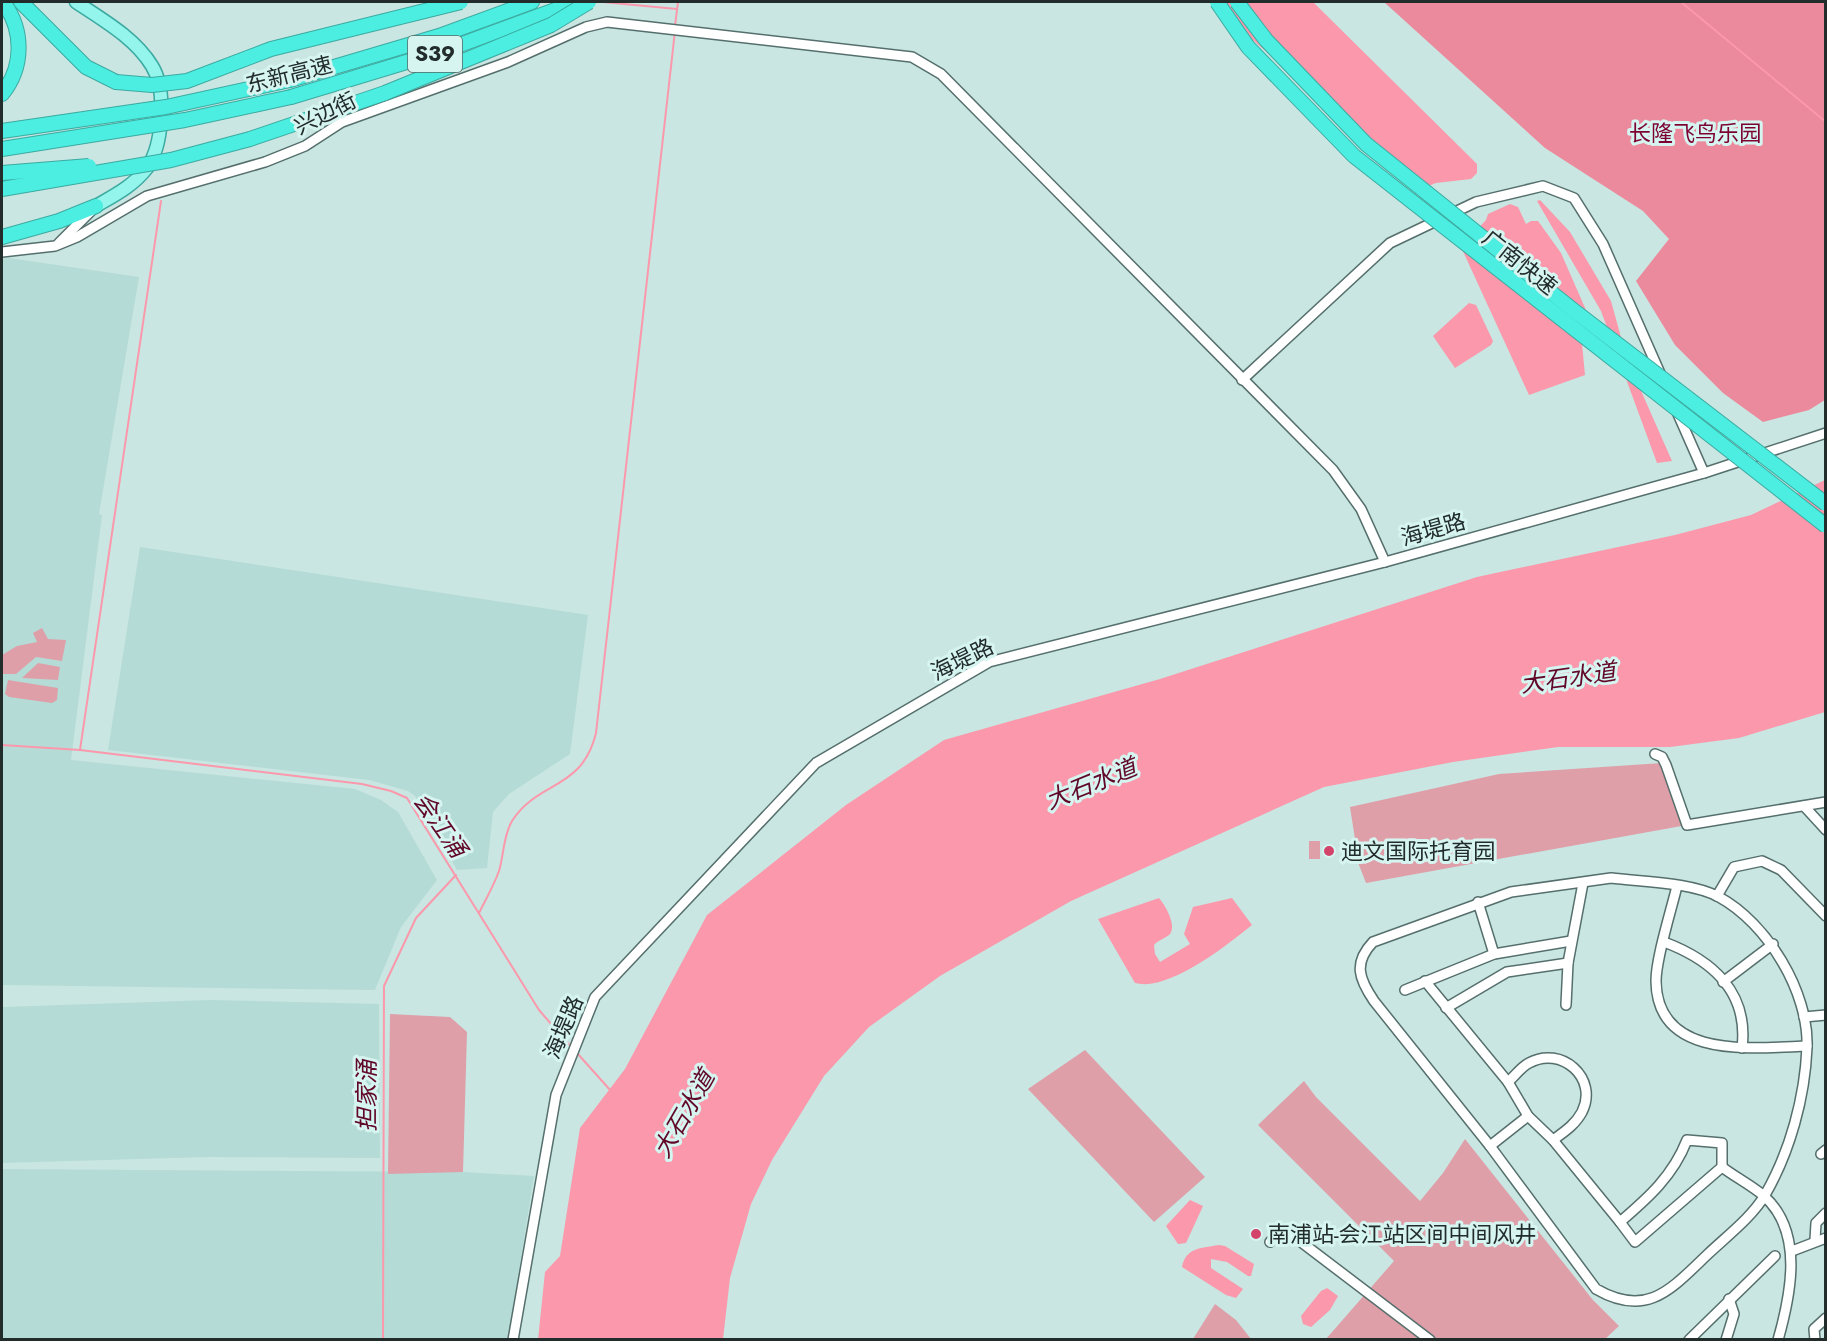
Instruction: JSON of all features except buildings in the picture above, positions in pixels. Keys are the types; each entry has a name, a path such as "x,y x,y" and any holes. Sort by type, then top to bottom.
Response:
{"highway":[{"path":"2,94 12,77 19,52 16,24 3,2"},
{"path":"21,2 86,67 116,82 152,85 187,81 271,49 461,2"},
{"path":"34,2 88,61 116,82"},
{"name":"东新高速","path":"2,131 166,107 290,80 439,36 532,2"},
{"name":"东新高速","path":"2,148 185,120 291,97 446,50 577,2"},
{"path":"2,189 171,160 250,139 385,93 551,25 589,2"},
{"name":"广南快速","path":"1217,2 1248,47 1354,156 1826,526"},
{"name":"广南快速","path":"1237,2 1266,40 1366,144 1573,310 1826,504"},
{"path":"2,173 171,160"},
{"path":"2,237 59,221 96,206"}],"main road":[{"path":"76,2 134,44 153,67 161,91 158,137 148,166 129,187 96,206"}],"street":[{"name":"兴边街","path":"2,252 55,246 104,222 147,196 266,162 305,146 342,122 470,77 586,27 608,22 912,57 941,74 1333,470 1361,509 1385,562"},
{"path":"1242,380 1390,243 1476,202 1543,186 1574,198 1603,244 1704,473"},
{"path":"55,246 96,206"},
{"name":"海堤路","path":"513,1340 556,1095 595,996 816,763 990,662 1385,562 1704,473 1826,433"},
{"path":"1655,754 1662,757 1666,765 1687,825 1826,802"},
{"path":"1804,806 1826,830"},
{"path":"1717,896 1734,867 1762,861 1781,870 1826,916"},
{"path":"1611,879 1677,886 1717,896 1742,913 1773,944 1792,982 1804,1017 1807,1046 1799,1107 1765,1197 1738,1226 1667,1292 1648,1300 1614,1299 1596,1289 1490,1146 1374,1001 1363,985 1360,967 1362,953 1372,942 1511,892 1611,879"},
{"path":"1566,1005 1571,941 1583,883"},
{"path":"1677,886 1656,979 1658,1000 1667,1020 1679,1032 1706,1043 1742,1048 1807,1046"},
{"path":"1478,902 1494,954"},
{"path":"1405,990 1494,954 1571,941"},
{"path":"1664,942 1688,951 1709,965 1723,982 1741,1009 1744,1031 1742,1048"},
{"path":"1723,982 1773,944"},
{"path":"1446,1008 1507,972 1568,963"},
{"path":"1425,981 1508,1082 1528,1116 1553,1140 1635,1242 1722,1167 1722,1143 1687,1140 1678,1161 1654,1194 1620,1222"},
{"path":"1804,1017 1826,1015"},
{"path":"1508,1082 1529,1063 1550,1057 1571,1064 1582,1076 1587,1093 1583,1111 1571,1128 1553,1140"},
{"path":"1490,1146 1528,1116"},
{"path":"1722,1167 1765,1197 1781,1221 1792,1251 1787,1310 1778,1340"},
{"path":"1815,1240 1816,1222 1826,1213"},
{"path":"1270,1242 1284,1229 1430,1340"},
{"path":"1792,1251 1815,1240 1826,1238"},
{"path":"1689,1340 1775,1256"},
{"path":"1726,1340 1734,1314 1730,1299"},
{"path":"1815,1340 1814,1329 1826,1318"}],"shaded area":[{"path":"9,258 139,277 99,514 102,515 71,760 355,789 381,800 398,812 437,880 401,927 375,990 2,985 2,259"},
{"path":"140,547 588,615 570,754 509,794 493,812 487,868 457,870 415,796 408,791 369,780 108,750"},
{"path":"42,628 48,639 66,640 62,661 36,657 16,674 2,674 2,655 17,646 37,642 33,633"},
{"path":"38,663 60,667 58,680 22,678"},
{"path":"8,680 58,688 57,700 52,703 9,697 5,694"},
{"path":"1662,763 1687,825 1366,883 1359,865 1350,807 1499,774"},
{"path":"1309,841 1320,841 1320,859 1309,859"},
{"path":"211,1000 379,1004 380,1158 208,1157 2,1163 2,1007"},
{"path":"390,1014 450,1017 467,1032 463,1172 388,1174"},
{"path":"1085,1050 1205,1177 1154,1222 1028,1089"},
{"path":"1304,1081 1316,1097 1420,1201 1443,1173 1465,1139 1593,1300 1619,1326 1604,1340 1326,1339 1394,1261 1258,1125"},
{"path":"2,1169 463,1172 534,1176 508,1339 2,1340"},
{"path":"1215,1304 1236,1320 1251,1339 1193,1339"}],"green space":[{"name":"长隆飞鸟乐园","path":"1384,2 1825,2 1825,400 1809,410 1763,422 1723,393 1675,345 1636,281 1669,239 1643,211 1545,148"}],"water":[{"path":"1223,2 1313,2 1477,164 1477,173 1471,179 1436,183 1418,190 1381,151 1247,35"},
{"path":"1540,200 1570,232 1611,301 1627,359 1672,461 1657,463 1601,311 1537,201"},
{"path":"1510,204 1518,207 1526,224 1538,221 1561,253 1589,317 1581,333 1585,375 1529,395 1461,247 1486,220 1488,214"},
{"path":"1469,303 1476,305 1493,341 1491,345 1455,368 1433,336"},
{"name":"大石水道","path":"1825,480 1825,712 1739,738 1670,747 1558,747 1453,762 1324,787 1071,901 940,976 869,1027 824,1076 772,1160 751,1204 730,1278 723,1339 538,1340 545,1272 560,1256 580,1128 625,1069 707,915 846,805 944,740 1160,679 1477,577 1675,535 1751,515"},
{"path":"1159,898 1167,910 1172,926 1170,934 1154,945 1155,954 1160,962 1190,944 1184,934 1193,907 1232,898 1252,925 1212,955 1180,974 1164,981 1148,984 1135,983 1098,919"},
{"path":"1190,1200 1203,1206 1186,1243 1178,1244 1166,1226"},
{"path":"1219,1245 1225,1246 1254,1264 1251,1276 1248,1276 1227,1262 1211,1259 1211,1268 1243,1289 1236,1298 1226,1295 1182,1267 1184,1260 1191,1252"},
{"path":"1327,1288 1338,1296 1330,1310 1311,1327 1303,1324 1301,1316 1321,1291"}],"waterway":[{"path":"603,2 677,9"},
{"path":"675,26 678,2"},
{"path":"1681,2 1826,122"},
{"path":"479,913 499,871 507,833 512,821 534,798 570,776 581,765 596,733 675,31"},
{"path":"80,750 161,201"},
{"name":"会江涌","path":"2,745 80,750 362,784 391,791 407,798 539,1010 571,1047"},
{"name":"担家涌","path":"383,1340 384,986 416,918 456,875"},
{"name":"会江涌","path":"577,1053 611,1091"}],"place":[{"name":"迪文国际托育园","path":"1329,851"},
{"name":"南浦站-会江站区间中间风井","path":"1256,1234"}]}
